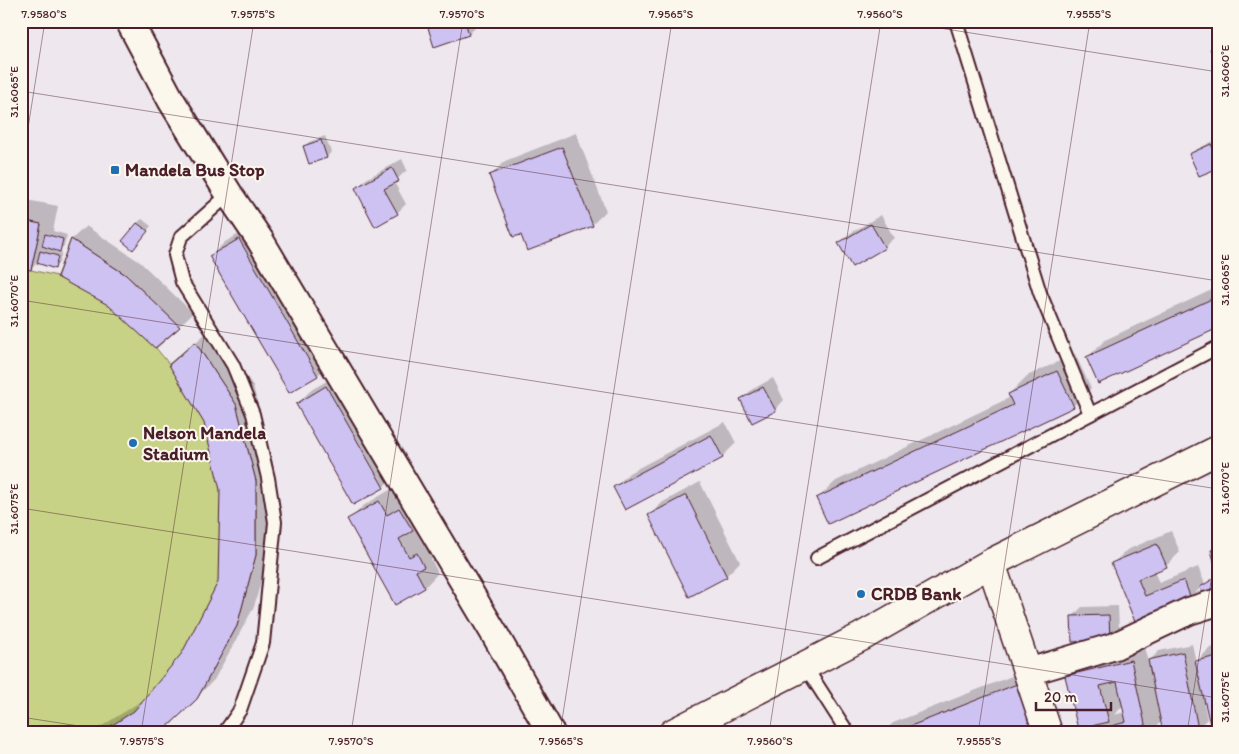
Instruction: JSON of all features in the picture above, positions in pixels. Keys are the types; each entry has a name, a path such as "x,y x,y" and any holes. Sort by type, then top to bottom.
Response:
{"main road":[{"path":"673,733 861,637 991,563 1218,450"},
{"path":"991,563 1048,733"}],"street":[{"path":"129,21 171,100 260,240 494,633 551,733"},
{"path":"1028,672 1115,646 1189,611 1218,602"}],"lane":[{"path":"956,21 1040,293 1090,414"},
{"path":"224,733 240,710 263,643 275,522 268,478 253,414 234,365 182,282 175,254 181,237 229,194"},
{"path":"817,558 1218,347"},
{"path":"805,666 848,733"}],"green space":[{"name":"Nelson Mandela Stadium","path":"21,220 41,224 31,270 57,276 71,239 126,275 180,327 156,348 169,364 195,342 236,404 256,481 256,555 237,626 197,699 161,733 21,733"}],"building":[{"path":"426,21 465,21 469,35 434,47"},
{"path":"1218,45 1218,63 1210,49"},
{"path":"321,140 327,158 309,164 303,146"},
{"path":"1211,144 1218,159 1218,168 1199,176 1189,154"},
{"path":"562,147 593,226 527,251 521,235 513,237 489,175"},
{"path":"392,168 399,181 384,189 398,214 375,227 355,188"},
{"path":"21,220 41,224 31,270 21,268"},
{"path":"137,223 148,231 133,250 122,241"},
{"path":"871,224 885,248 852,267 838,243"},
{"path":"45,234 63,239 60,252 42,246"},
{"path":"71,239 126,275 180,327 155,348 108,305 57,277"},
{"path":"239,239 318,376 289,393 209,256"},
{"path":"40,251 58,256 55,269 37,263"},
{"path":"1218,296 1218,328 1098,384 1086,357"},
{"path":"195,342 236,404 256,481 256,555 237,626 197,699 161,733 100,733 134,711 182,653 218,582 220,490 204,423 169,365"},
{"path":"1057,371 1074,407 828,524 816,498 1013,405 1008,394"},
{"path":"326,386 384,488 353,505 296,404"},
{"path":"763,387 776,411 752,423 740,399"},
{"path":"711,435 723,458 625,510 613,487"},
{"path":"686,495 727,577 689,597 648,515"},
{"path":"379,501 387,515 399,508 413,531 399,539 409,557 417,553 424,567 416,571 425,588 395,605 347,519"},
{"path":"1157,544 1167,567 1138,579 1145,596 1184,580 1191,599 1138,629 1111,563"},
{"path":"1218,548 1218,576 1211,550"},
{"path":"1218,576 1218,595 1203,599 1200,587"},
{"path":"1109,615 1110,640 1072,642 1071,616"},
{"path":"1183,652 1198,729 1181,733 1163,733 1148,660"},
{"path":"1218,656 1218,733 1212,733 1195,661"},
{"path":"1131,660 1147,733 1086,733 1126,722 1117,682 1100,686 1109,722 1078,729 1065,676"},
{"path":"1017,684 1036,733 1001,733 999,726 983,733 893,733"}],"place":[{"name":"Mandela Bus Stop","path":"115,170"},
{"name":"Nelson Mandela Stadium","path":"133,443"},
{"name":"CRDB Bank","path":"861,594"}]}
